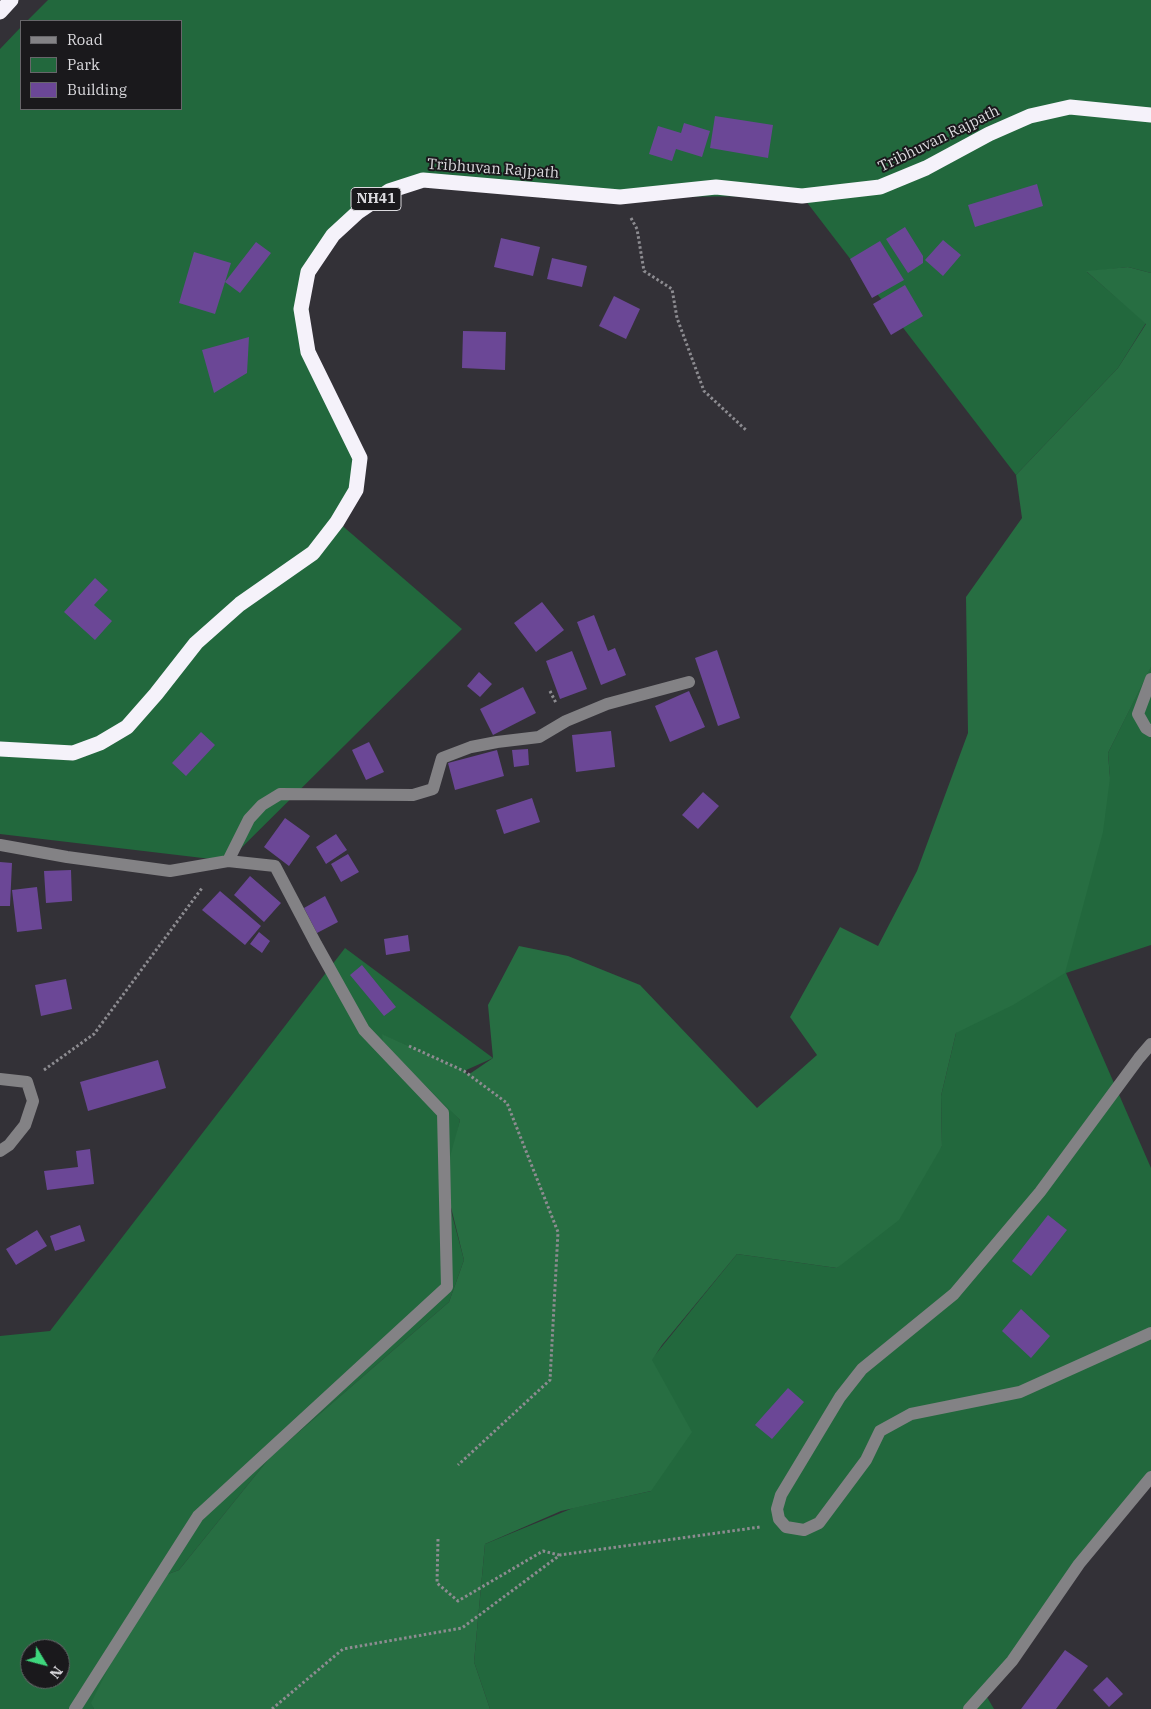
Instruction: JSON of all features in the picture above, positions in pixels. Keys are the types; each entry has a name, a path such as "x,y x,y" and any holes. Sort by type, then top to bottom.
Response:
{"highway":[{"path":"0,12 11,0"},
{"name":"Tribhuvan Rajpath","path":"0,749 73,753 100,743 126,728 156,694 196,642 240,604 313,553 338,522 356,490 360,458 308,352 301,309 308,272 333,235 358,212 389,191 423,180 620,197 716,187 802,196 880,187 926,168 989,134 1030,116 1070,107 1151,115"}],"street":[{"path":"1151,679 1138,714 1146,728 1151,731"},
{"path":"228,861 250,819 262,805 280,794 412,796 433,789 442,758 471,747 540,737 566,722 608,704 689,682"},
{"path":"0,844 67,857 170,871 228,861 275,866 364,1030 443,1113 447,1287 198,1516 75,1709"},
{"path":"1151,1044 1040,1192 954,1294 862,1369 840,1397 781,1495 777,1509 779,1519 786,1528 804,1530 819,1524 866,1460 880,1430 911,1414 1020,1392 1151,1333"},
{"path":"0,1079 27,1082 33,1101 25,1125 9,1146 0,1152"},
{"path":"969,1709 1012,1661 1079,1564 1151,1477"}],"path":[{"path":"620,197 637,229 644,271 672,289 677,318 704,391 747,431"},
{"path":"27,1082 94,1034 196,894 228,861"},
{"path":"400,1042 464,1071 507,1103 558,1232 550,1380 458,1465"},
{"path":"438,1539 437,1583 458,1600 543,1551 560,1555 757,1529 779,1519"},
{"path":"272,1709 344,1649 462,1628 560,1555"}],"green space":[{"path":"48,0 1151,0 1151,273 1128,267 1087,272 1146,323 1118,368 1016,475 802,196 620,197 423,180 358,212 308,272 309,352 360,458 338,522 462,629 228,861 0,834 0,49 20,28 20,110 182,110 182,20 28,20"},
{"path":"1128,267 1151,273 1151,667 1108,753 1110,778 1103,832 1065,973 1013,1005 956,1033 941,1096 942,1146 899,1220 837,1268 737,1254 662,1345 652,1360 692,1432 651,1491 561,1511 485,1544 474,1662 490,1709 94,1709 91,1703 152,1580 179,1570 271,1456 449,1302 464,1260 444,1179 460,1120 383,1043 382,1034 464,1071 468,1075 493,1058 488,1005 519,946 568,956 640,985 757,1108 817,1055 790,1017 840,927 878,946 917,871 968,733 966,597 1022,518 1016,475 1118,368 1146,324 1086,271"},
{"path":"1151,666 1151,945 1066,973 1151,1168 1151,1477 984,1692 994,1709 490,1709 474,1662 485,1544 573,1508 651,1491 651,1360 737,1254 837,1268 942,1146 941,1096 956,1033 1110,778 1108,753"},
{"path":"345,948 493,1058 464,1071 383,1035 460,1120 445,1188 464,1260 449,1302 271,1456 179,1570 152,1580 92,1703 94,1709 0,1709 0,1336 50,1331"}],"building":[{"path":"715,116 773,125 768,158 710,148"},
{"path":"684,123 710,131 702,157 676,149 672,161 649,154 658,126 681,133"},
{"path":"1037,184 1043,206 975,227 968,205"},
{"path":"905,227 923,256 923,263 908,273 886,239"},
{"path":"501,238 540,247 533,276 494,267"},
{"path":"943,240 961,255 943,276 925,260"},
{"path":"880,241 904,280 872,298 850,259"},
{"path":"256,242 271,253 240,293 225,282"},
{"path":"194,252 231,263 215,314 179,303"},
{"path":"552,258 587,266 582,287 547,279"},
{"path":"905,285 923,316 891,335 873,304"},
{"path":"614,296 640,309 626,339 599,326"},
{"path":"463,331 506,332 505,370 462,368"},
{"path":"249,337 247,373 214,393 202,350"},
{"path":"95,578 108,590 94,605 112,621 95,640 64,612"},
{"path":"542,602 564,630 536,652 514,623"},
{"path":"594,615 608,651 615,648 626,675 601,685 577,622"},
{"path":"717,650 740,718 718,726 695,658"},
{"path":"572,651 587,689 560,699 546,661"},
{"path":"479,672 492,684 480,697 467,686"},
{"path":"523,687 536,713 493,735 480,709"},
{"path":"689,691 705,727 670,742 655,706"},
{"path":"611,731 615,767 576,772 572,735"},
{"path":"201,732 215,745 186,776 172,763"},
{"path":"369,742 384,772 366,780 352,750"},
{"path":"528,749 529,765 514,767 512,750"},
{"path":"497,750 504,776 455,790 448,763"},
{"path":"703,792 719,806 698,829 682,815"},
{"path":"532,798 540,822 504,834 496,810"},
{"path":"285,818 310,836 289,866 264,847"},
{"path":"336,834 347,850 326,864 316,847"},
{"path":"348,854 359,872 341,882 331,864"},
{"path":"0,862 12,863 10,906 0,906"},
{"path":"71,870 72,901 46,903 44,871"},
{"path":"250,876 281,903 264,922 234,895"},
{"path":"37,887 42,929 17,932 12,890"},
{"path":"220,891 261,926 245,945 202,910"},
{"path":"325,896 338,922 317,933 304,908"},
{"path":"259,932 270,941 262,953 250,944"},
{"path":"408,935 410,951 386,955 384,939"},
{"path":"362,965 396,1007 384,1016 350,975"},
{"path":"66,979 72,1009 41,1016 35,985"},
{"path":"158,1060 166,1088 88,1111 80,1082"},
{"path":"90,1149 94,1184 47,1190 44,1171 78,1167 76,1151"},
{"path":"1048,1215 1067,1230 1031,1276 1012,1261"},
{"path":"80,1225 85,1241 55,1251 50,1236"},
{"path":"37,1230 47,1246 16,1265 6,1249"},
{"path":"1021,1309 1050,1336 1031,1358 1002,1331"},
{"path":"788,1388 804,1402 772,1439 755,1425"},
{"path":"1065,1650 1088,1666 1056,1709 1021,1709"},
{"path":"1107,1677 1123,1694 1109,1707 1093,1690"}]}
